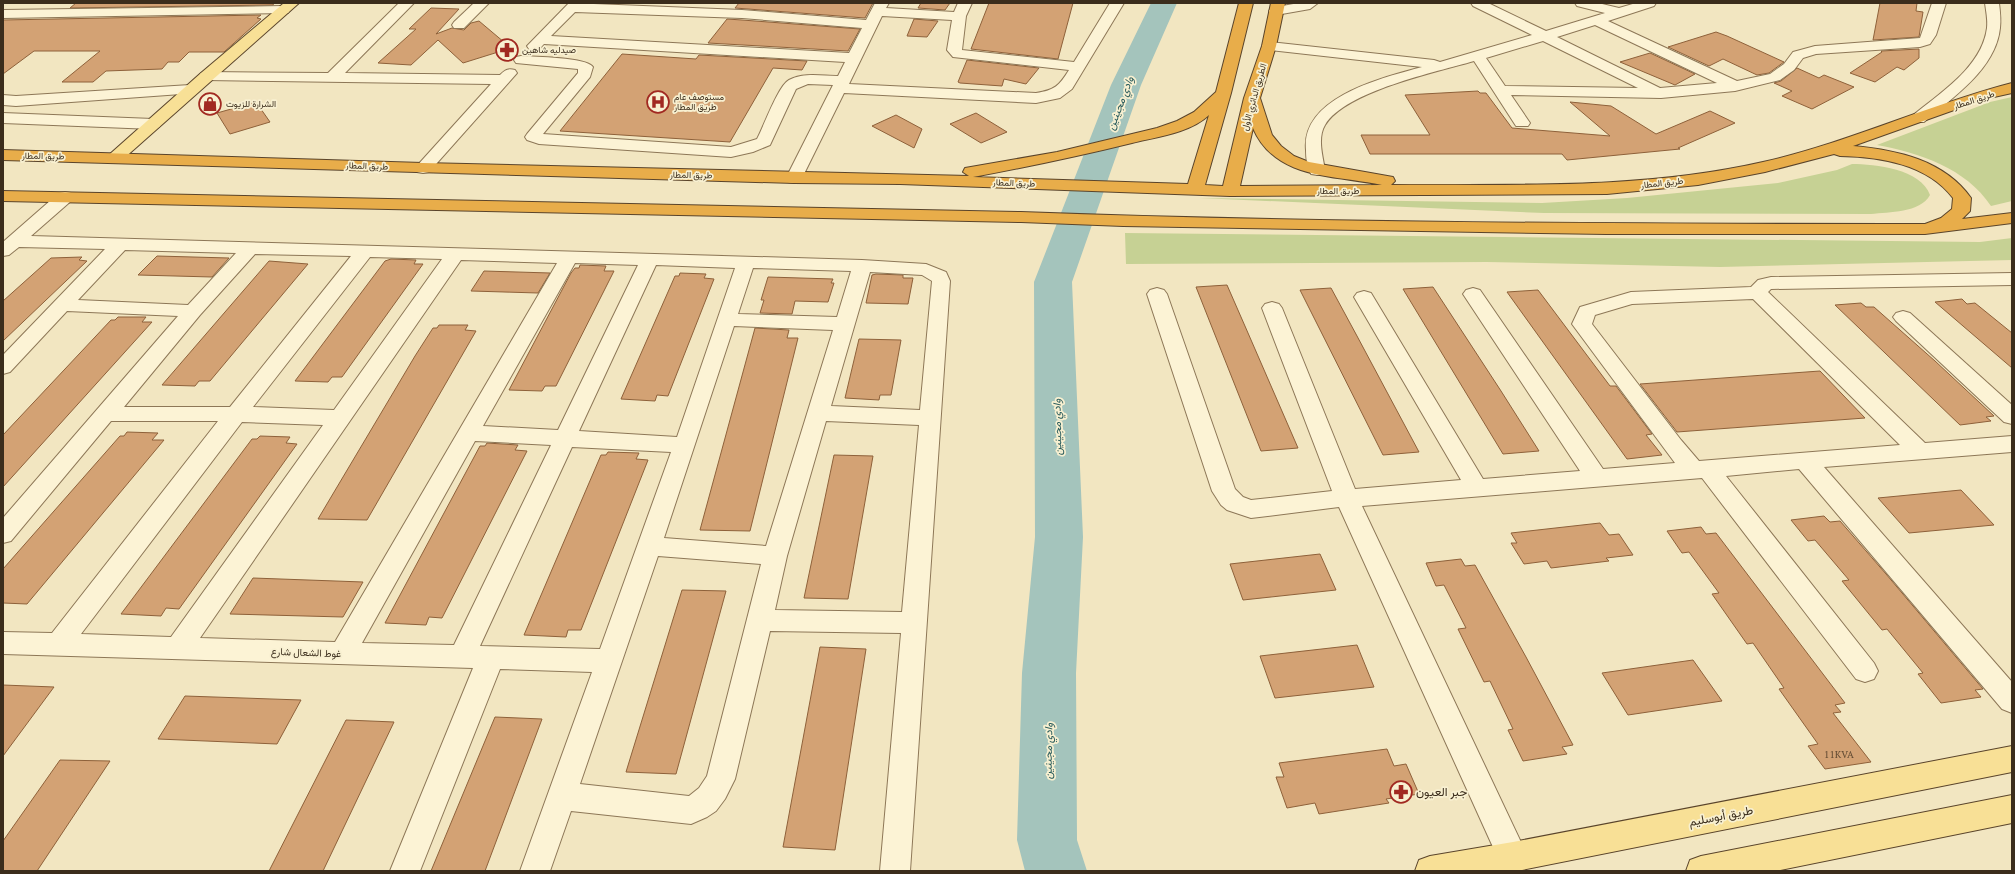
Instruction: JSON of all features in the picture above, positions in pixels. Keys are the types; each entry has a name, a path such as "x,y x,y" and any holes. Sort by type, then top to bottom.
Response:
{"highway":[{"path":"1194,190 1223,93 1246,3"},
{"name":"الطريق الدائري الأول","path":"1230,191 1252,98 1268,46 1277,7"},
{"name":"طريق المطار","path":"3,155 116,157 423,168 794,178 900,179 1230,191 1607,189 1691,181 1764,166 1828,150 1980,96 2012,88"},
{"path":"900,179 972,171 1057,157 1162,131 1183,124 1200,115 1223,93"},
{"path":"1252,98 1264,135 1280,155 1294,163 1317,170 1377,178 1427,191"},
{"path":"1828,150 1863,151 1890,156 1922,167 1948,182 1962,198 1961,211 1947,222 1925,229"},
{"path":"3,196 1021,217 1123,221 1606,229 1925,229 2012,218"}],"main road":[{"path":"116,157 190,90 287,6"},
{"name":"طريق أبوسليم","path":"1430,871 1513,857 2012,759"},
{"path":"1701,871 2012,809"}],"street":[{"path":"332,78 407,3"},
{"path":"459,25 482,3"},
{"path":"521,60 581,65 586,67 585,74 533,136 539,139 731,152 748,149 764,142 790,86 795,82 806,80 840,85 1036,98 1055,95 1067,86 1116,3"},
{"path":"1277,7 1305,6 1311,3"},
{"path":"1478,3 1660,93"},
{"path":"1582,3 1621,13"},
{"path":"1317,170 1312,141 1318,122 1331,109 1361,92 1441,65 1478,56 1597,21 1649,3"},
{"path":"1501,90 1660,93 1735,86 1775,77 1789,67 1798,55 1815,50 1886,44 1915,44 1925,41 1929,35 1939,3"},
{"path":"1918,119 1958,84 1983,57 1993,31 1990,4"},
{"path":"423,168 539,40 575,5 736,14 877,13 962,9 954,50 958,54 1078,67"},
{"path":"3,14 287,6"},
{"path":"794,178 853,58 877,13"},
{"path":"1597,21 1735,86"},
{"path":"539,40 853,58"},
{"path":"1268,46 1441,65"},
{"path":"1478,56 1522,123"},
{"path":"206,76 504,80"},
{"path":"3,100 16,101 190,90"},
{"path":"3,118 153,124"},
{"path":"9,246 65,198"},
{"path":"9,246 121,244 746,262 926,270 939,276 941,281 931,418 895,871"},
{"path":"3,367 121,244"},
{"path":"3,534 193,311 251,247"},
{"path":"59,644 236,414 366,250"},
{"path":"178,648 456,253"},
{"path":"342,653 569,257"},
{"path":"462,656 650,259"},
{"path":"535,871 685,446 746,262"},
{"path":"562,796 691,810 702,806 713,795 722,779 775,556 862,266"},
{"path":"1758,293 1760,287 1764,284 1771,283 2012,279"},
{"path":"1866,671 1701,469 1673,446 1582,324 1587,311 1631,298 1758,293 1920,451"},
{"path":"1157,294 1224,491 1229,500 1238,507 1250,509 1347,499 2012,444"},
{"path":"1473,294 1597,478"},
{"path":"1364,297 1477,488"},
{"path":"62,305 193,311"},
{"path":"1272,308 1347,499 1513,857"},
{"path":"1903,317 2012,417"},
{"path":"728,320 844,324"},
{"path":"818,413 931,418"},
{"path":"105,414 236,414 340,418"},
{"path":"468,433 685,446"},
{"path":"1805,461 2012,702"},
{"path":"649,546 775,556"},
{"path":"760,620 915,623"},
{"name":"غوط الشعال شارع","path":"3,642 609,661"},
{"path":"405,871 491,657"}],"green space":[{"path":"2012,97 2012,201 1991,206 1981,193 1955,172 1925,158 1893,148 1877,145 1990,102"},
{"path":"1852,164 1884,167 1907,174 1917,179 1925,186 1930,195 1925,201 1912,208 1895,212 1871,214 1544,213 1199,198 1542,203 1627,198 1778,183 1837,170"},
{"path":"1125,233 1980,242 2012,238 2012,260 1720,267 1487,262 1126,264"}],"building":[{"path":"76,3 274,3 273,5 70,8"},
{"path":"739,3 873,3 865,18 735,8"},
{"path":"921,3 950,3 945,10 918,8"},
{"path":"989,3 1073,3 1058,59 971,49"},
{"path":"1880,3 1917,3 1916,11 1923,12 1919,37 1873,40"},
{"path":"431,8 459,9 436,34 452,28 464,30 471,23 479,21 511,48 463,63 438,40 411,65 378,63 416,29 409,29"},
{"path":"261,15 257,18 261,19 224,52 189,52 179,62 168,62 162,69 106,71 93,82 62,82 100,51 34,51 3,74 3,20"},
{"path":"727,19 860,29 848,51 708,43"},
{"path":"914,19 938,21 927,37 907,36"},
{"path":"1716,32 1784,62 1769,73 1757,75 1723,59 1709,66 1668,47"},
{"path":"1919,49 1919,58 1904,70 1897,67 1875,82 1850,73 1882,52 1881,51"},
{"path":"1650,53 1695,74 1675,85 1620,62"},
{"path":"622,54 696,59 699,55 807,61 802,70 773,68 730,142 560,131"},
{"path":"967,60 1039,68 1026,84 1004,79 1002,86 960,83 958,82"},
{"path":"1797,68 1819,78 1824,75 1854,87 1812,109 1782,96 1792,91 1774,83 1781,81"},
{"path":"1478,91 1480,93 1486,93 1512,128 1610,136 1570,102 1611,106 1656,134 1710,111 1735,123 1678,148 1680,149 1567,160 1562,154 1370,154 1361,135 1430,135 1405,95"},
{"path":"256,102 270,122 230,134 217,113"},
{"path":"976,113 1007,132 981,143 950,124"},
{"path":"896,115 922,129 914,148 872,126"},
{"path":"157,256 229,258 212,277 138,275"},
{"path":"82,257 79,260 87,261 3,341 3,301 51,258"},
{"path":"391,259 416,260 414,264 423,264 342,377 332,377 328,382 295,381 385,261"},
{"path":"269,261 308,264 210,381 199,381 195,386 162,385"},
{"path":"580,265 606,266 604,271 614,271 556,386 545,386 542,391 509,390 571,273 575,268 579,268"},
{"path":"484,271 550,273 538,293 471,291"},
{"path":"680,273 706,274 704,278 714,279 668,396 657,395 655,401 621,399 675,276 679,276"},
{"path":"872,275 903,275 903,278 913,278 908,304 866,303"},
{"path":"768,277 833,279 831,283 834,283 828,302 795,301 792,314 760,313 764,300 761,300"},
{"path":"1227,285 1298,448 1261,451 1196,287"},
{"path":"1433,287 1539,451 1503,454 1403,289"},
{"path":"1331,288 1419,452 1383,455 1300,290"},
{"path":"1538,290 1610,386 1616,386 1652,434 1646,435 1662,455 1627,459 1507,292"},
{"path":"1962,299 1967,304 1975,303 2012,333 2012,368 1935,302"},
{"path":"1861,303 1866,307 1874,307 1935,361 1994,416 1986,417 1991,421 1960,425 1835,305"},
{"path":"118,317 146,317 142,322 152,322 3,487 3,435 111,320 115,320"},
{"path":"439,325 468,325 465,330 476,331 367,520 318,519 415,356 433,328 437,328"},
{"path":"755,328 789,330 787,338 798,338 750,531 700,530"},
{"path":"859,339 901,340 891,395 880,395 879,400 845,398"},
{"path":"1820,371 1865,418 1677,432 1640,384"},
{"path":"127,432 158,433 152,440 164,440 27,604 3,603 3,569 120,436 124,436"},
{"path":"260,436 290,437 286,443 297,444 179,609 166,608 161,616 121,614 252,439 257,439"},
{"path":"487,443 518,445 515,450 527,451 442,618 429,617 426,625 385,623 480,446 485,446"},
{"path":"608,452 639,453 636,459 648,460 581,630 568,630 566,637 524,635 601,455 606,455"},
{"path":"834,455 873,456 848,599 804,598"},
{"path":"1961,490 1994,525 1909,533 1878,498"},
{"path":"1824,516 1830,522 1840,521 1886,574 1983,689 1975,690 1981,697 1941,703 1918,674 1923,673 1887,629 1882,630 1842,581 1849,580 1815,540 1808,541 1791,520"},
{"path":"1600,523 1609,535 1619,534 1633,555 1606,558 1609,561 1551,568 1547,561 1524,564 1511,543 1517,543 1511,533"},
{"path":"1701,527 1706,534 1716,533 1845,703 1835,705 1841,712 1833,713 1871,762 1825,769 1808,746 1818,744 1779,689 1784,688 1753,643 1747,644 1712,594 1719,593 1689,552 1682,553 1667,531"},
{"path":"1320,554 1336,590 1243,600 1230,564"},
{"path":"1461,559 1465,566 1475,565 1526,657 1573,745 1562,747 1567,754 1523,761 1508,730 1513,729 1490,681 1484,682 1458,629 1466,628 1444,585 1436,586 1426,563"},
{"path":"253,578 363,582 343,617 230,614"},
{"path":"682,590 726,591 676,774 626,772"},
{"path":"1357,645 1374,687 1275,698 1260,656"},
{"path":"820,647 866,649 835,850 783,847"},
{"path":"1693,660 1722,701 1628,715 1602,673"},
{"path":"3,685 54,687 3,756"},
{"path":"185,696 301,700 277,744 158,739"},
{"path":"495,717 542,719 485,871 431,871"},
{"path":"346,720 394,722 323,871 269,871"},
{"path":"1387,749 1394,766 1406,764 1419,794 1386,799 1389,803 1319,814 1315,803 1287,808 1276,777 1284,777 1279,763"},
{"path":"60,760 110,761 37,871 3,871 3,841"}],"waterway":[{"name":"وادي مجينين","path":"1056,871 1047,840 1049,673 1059,537 1053,282 1126,85 1164,3"}],"place":[{"name":"صيدليه شاهين","path":"507,50"},
{"name":"مستوصف عام طريق المطار","path":"658,102"},
{"name":"الشرارة للزيوت","path":"210,104"},
{"name":"جبر العيون","path":"1401,792"}]}
